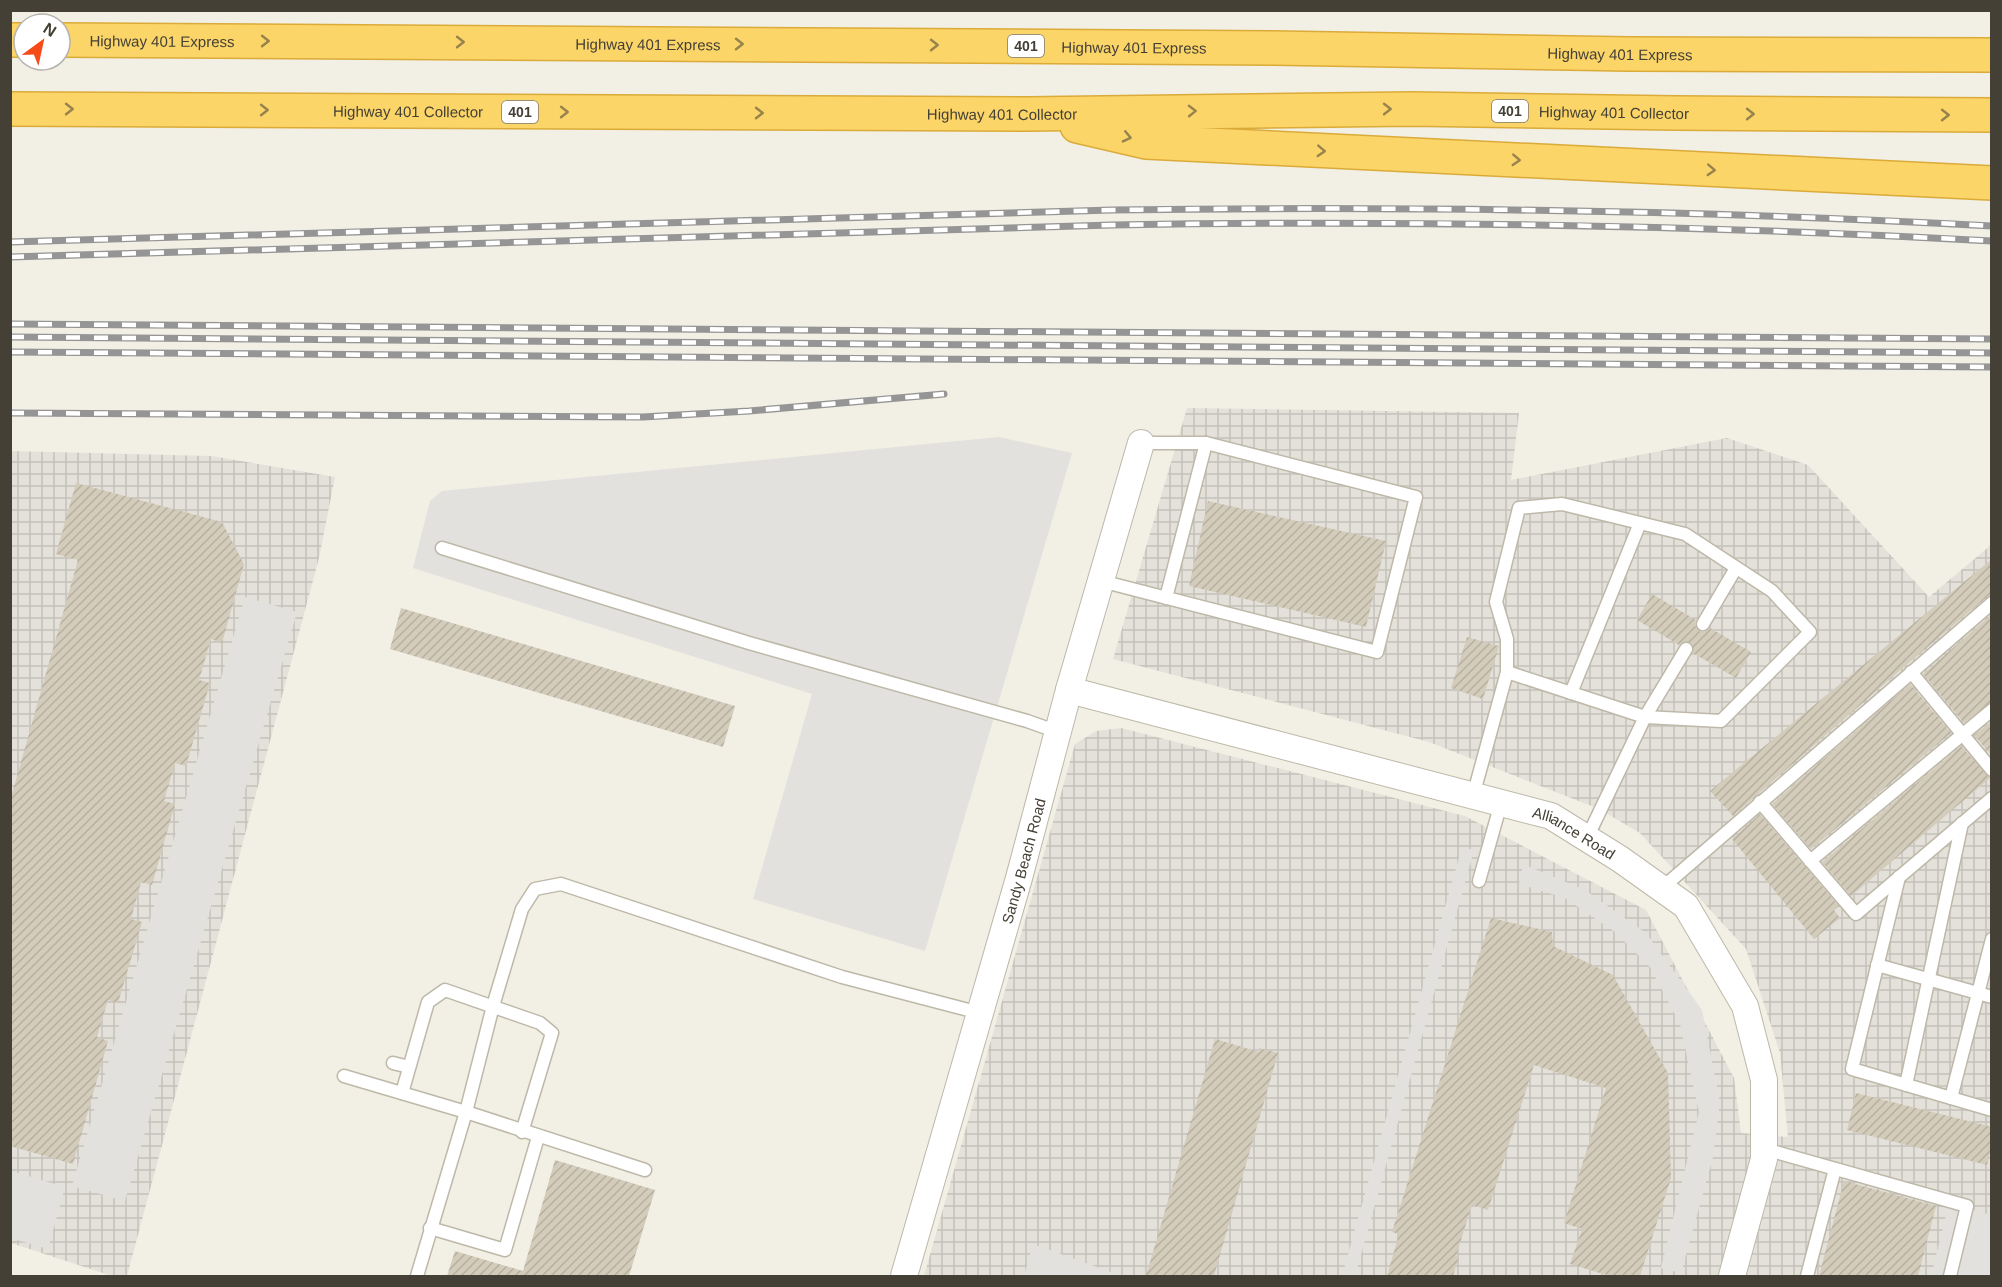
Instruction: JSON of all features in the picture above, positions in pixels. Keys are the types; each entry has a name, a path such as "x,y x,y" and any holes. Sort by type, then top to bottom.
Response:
{"highway":[{"name":"Highway 401 Express","path":"72,40 1261,48 1629,54 1992,55"},
{"name":"Highway 401 Collector","path":"10,109 1029,114 1411,109 1686,114 1992,115"},
{"path":"1029,114 1146,142 1992,183"}],"street":[{"name":"Sandy Beach Road","path":"904,1276 1141,443"},
{"name":"Alliance Road","path":"1069,690 1551,816 1686,906 1745,1006 1764,1080 1764,1159 1732,1276"}],"lane":[{"path":"1101,581 1377,652 1416,497 1206,443 1141,443"},
{"path":"1166,598 1206,443"},
{"path":"1473,796 1507,672 1507,639 1497,602 1519,508 1562,504 1685,534 1772,591 1810,632 1721,721 1645,717 1507,672"},
{"path":"1570,693 1640,523"},
{"path":"442,548 749,643 1027,721 1058,732"},
{"path":"1703,624 1736,568"},
{"path":"1662,888 1992,603"},
{"path":"1587,838 1645,717 1686,649"},
{"path":"1911,672 1992,770"},
{"path":"1810,861 1992,710"},
{"path":"1760,802 1856,914 1992,798"},
{"path":"1479,881 1501,803"},
{"path":"1905,1085 1962,823"},
{"path":"1899,877 1852,1069 1992,1110"},
{"path":"417,1276 466,1112 493,1006 522,909 535,890 561,884 842,977 980,1013"},
{"path":"1951,1098 1992,939"},
{"path":"1877,965 1992,997"},
{"path":"402,1093 428,1002 445,990 540,1023 552,1033 522,1132"},
{"path":"393,1063 409,1067"},
{"path":"344,1076 466,1112 645,1170"},
{"path":"430,1228 505,1250 538,1137"},
{"path":"1765,1149 1967,1206 1950,1276"},
{"path":"1806,1276 1835,1169"}],"shaded area":[{"path":"1187,408 1519,413 1511,480 1727,438 1808,465 1929,597 1991,545 1991,1276 924,1276 1075,744 1096,731 1121,728 1465,816 1646,910 1734,1078 1741,1133 1788,1137 1780,1053 1746,949 1640,833 1599,809 1429,742 1113,659"},
{"path":"999,437 1072,453 925,951 753,899 812,694 413,568 430,501 442,491"},
{"path":"11,451 211,456 335,477 319,558 127,1276 112,1276 11,1243"},
{"path":"245,597 297,612 125,1201 72,1186"},
{"path":"1462,847 1474,850 1355,1276 1342,1276"},
{"path":"1523,864 1585,890 1646,933 1702,1010 1720,1102 1713,1157 1681,1273 1661,1268 1699,1112 1680,1024 1650,967 1615,932 1565,898 1519,884"},
{"path":"11,1171 65,1187 48,1249 11,1238"},
{"path":"1949,1204 1991,1215 1991,1276 1931,1276"},
{"path":"1033,1244 1119,1275 1119,1276 1024,1276"}],"building":[{"path":"76,483 222,522 244,564 222,643 211,639 199,680 210,683 186,766 175,763 164,801 175,804 152,885 141,882 131,919 142,922 118,1003 108,1000 97,1037 108,1041 73,1164 10,1146 10,801 78,560 56,554"},
{"path":"1208,501 1386,541 1366,627 1189,586"},
{"path":"1992,559 1992,595 1905,666 1733,816 1710,791"},
{"path":"1652,594 1696,620 1695,625 1698,631 1704,632 1710,628 1751,652 1736,678 1693,653 1693,646 1690,642 1683,642 1679,645 1637,620"},
{"path":"401,608 735,706 723,747 390,649"},
{"path":"1992,614 1992,702 1964,723 1923,674"},
{"path":"1467,637 1499,646 1483,699 1451,688"},
{"path":"1910,684 1951,733 1811,849 1772,804"},
{"path":"1992,721 1992,756 1974,735"},
{"path":"1961,746 1990,778 1851,896 1822,862"},
{"path":"1760,814 1839,906 1834,910 1840,918 1814,939 1732,839"},
{"path":"1491,918 1552,932 1553,946 1613,975 1668,1073 1671,1178 1640,1276 1610,1276 1570,1264 1582,1229 1564,1223 1606,1088 1534,1065 1488,1210 1472,1205 1456,1256 1459,1257 1453,1276 1387,1276 1399,1234 1392,1232"},
{"path":"1215,1039 1259,1052 1259,1048 1278,1053 1214,1276 1146,1276"},
{"path":"1856,1093 1992,1127 1992,1144 1987,1165 1847,1130"},
{"path":"555,1160 655,1190 629,1276 447,1276 455,1251 523,1271"},
{"path":"1844,1181 1936,1206 1918,1276 1819,1276"}],"railway":[{"path":"10,242 1112,210 1222,209 1552,210 1772,216 1992,226"},
{"path":"10,257 1112,225 1332,223 1552,225 1772,231 1992,241"},
{"path":"10,324 1992,339"},
{"path":"10,337 1992,353"},
{"path":"10,352 1992,367"},
{"path":"10,413 643,417 749,411 944,394"}]}
